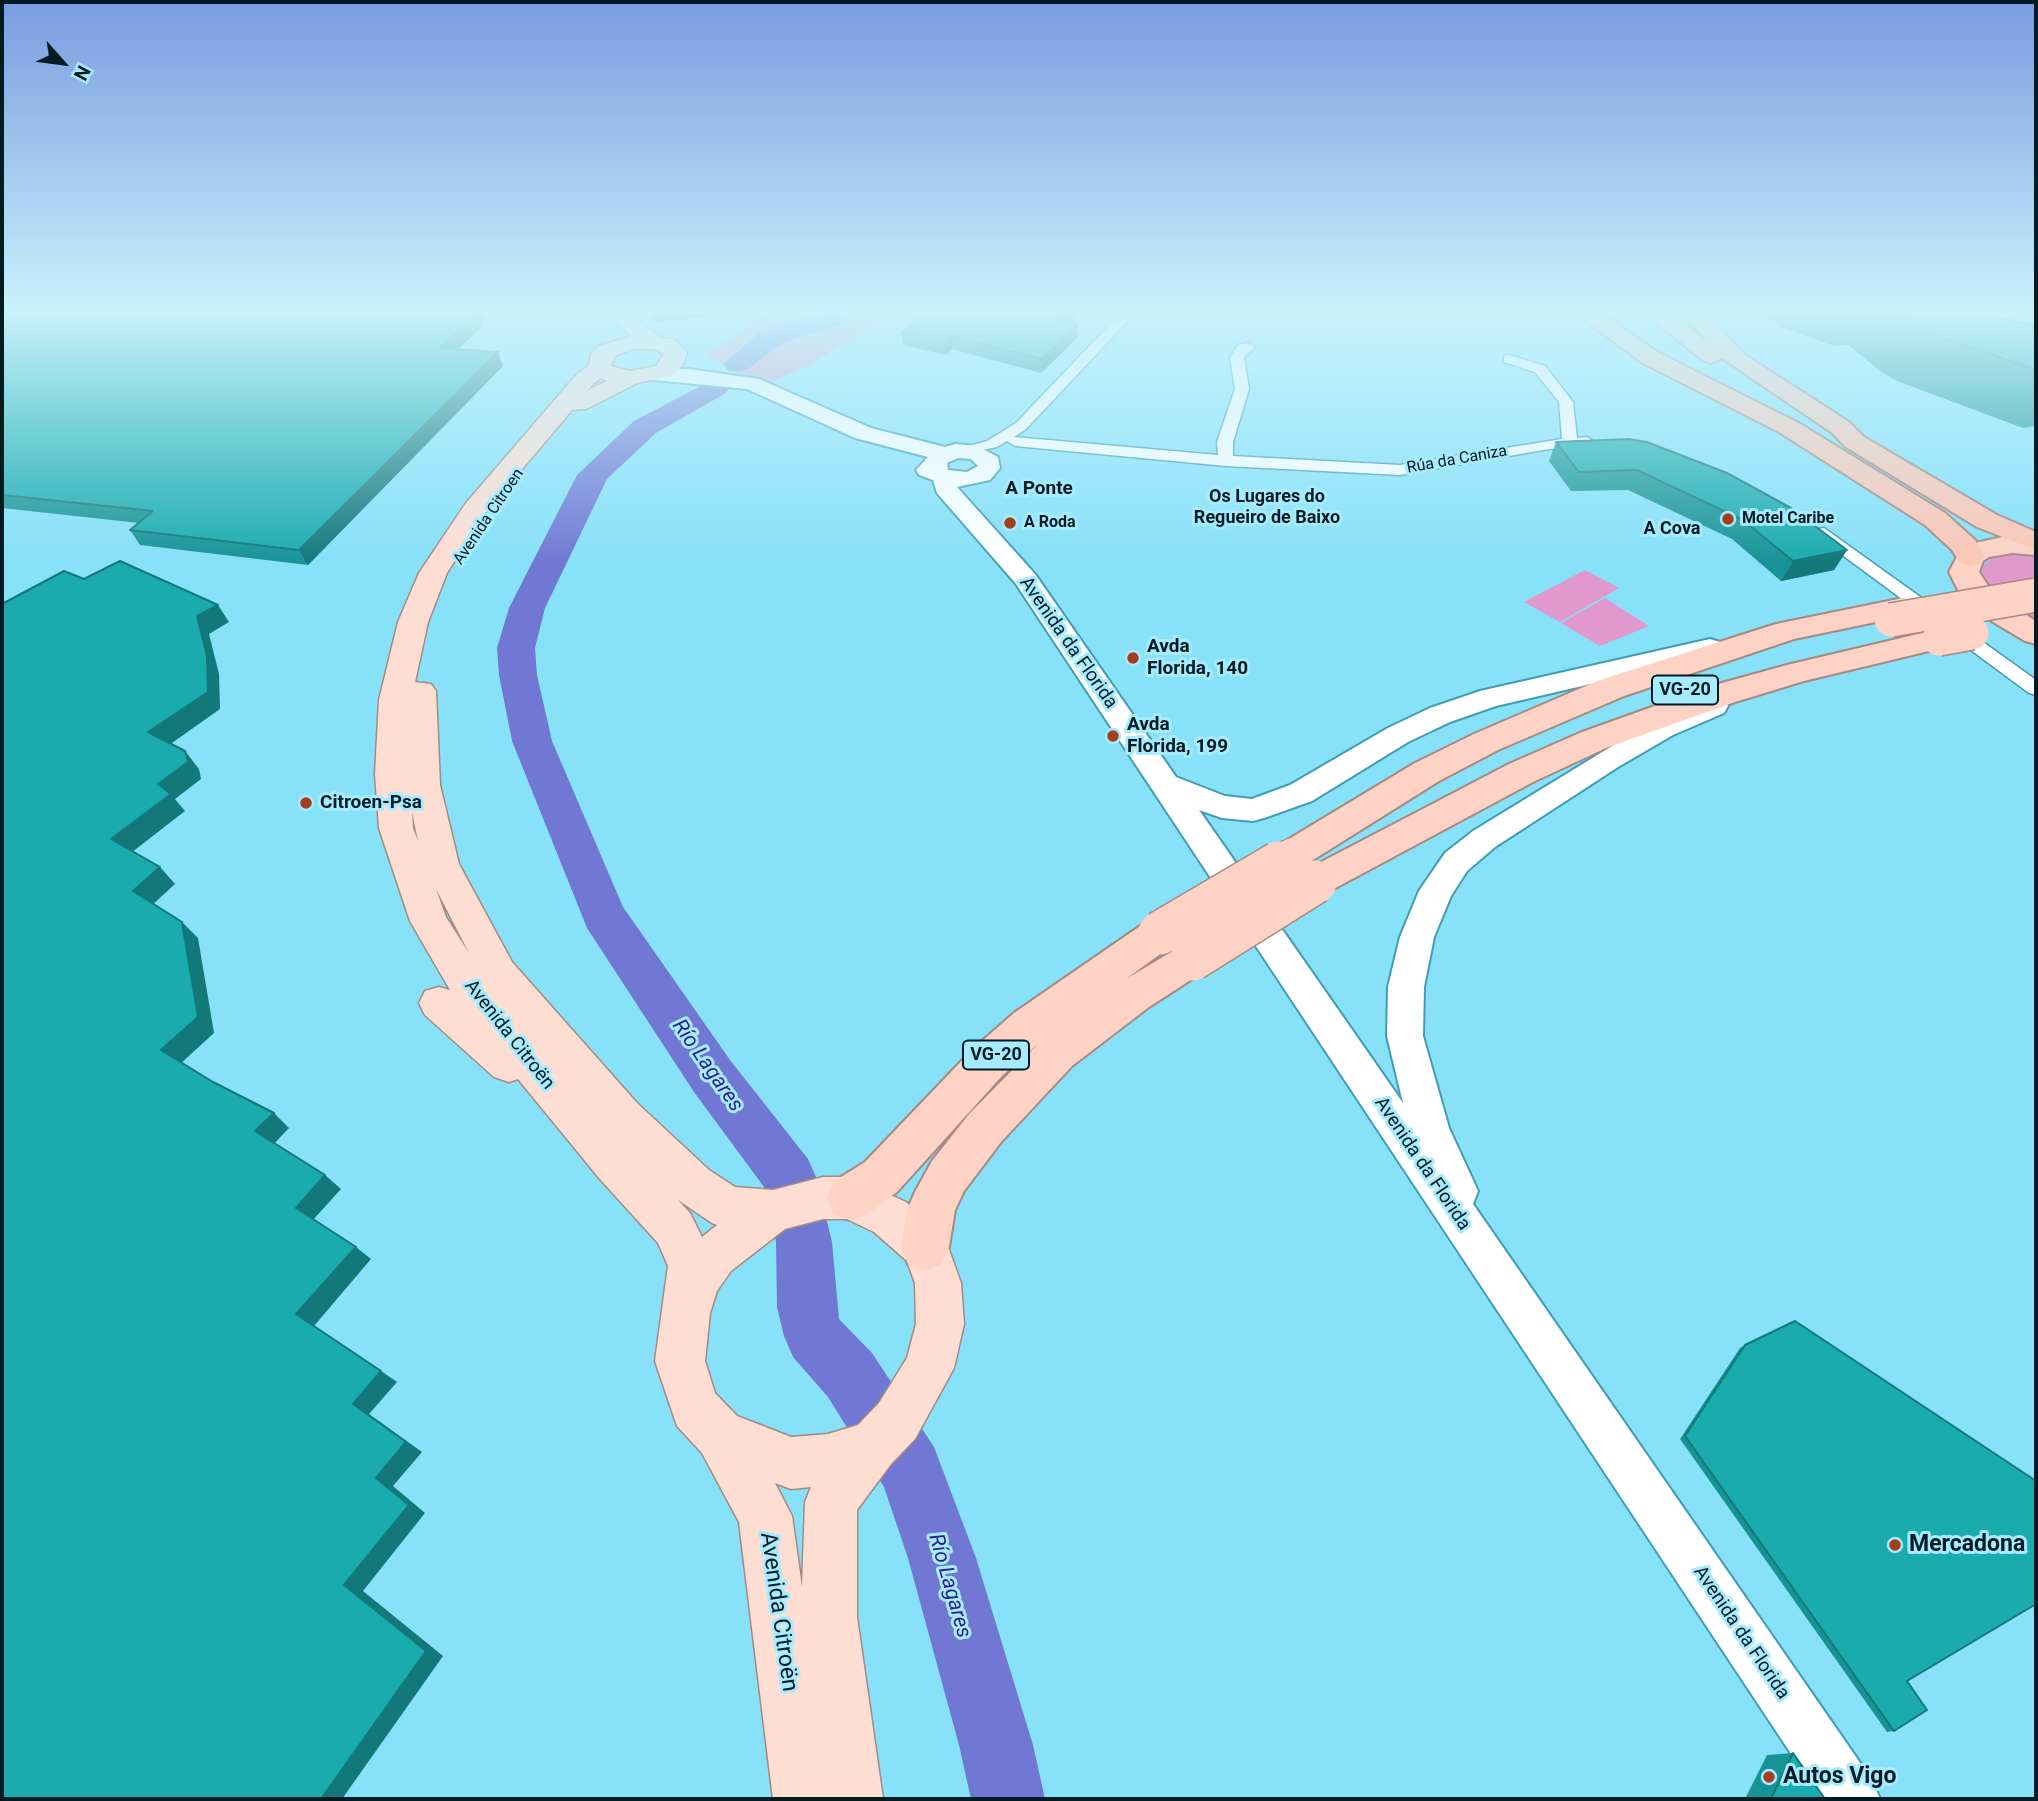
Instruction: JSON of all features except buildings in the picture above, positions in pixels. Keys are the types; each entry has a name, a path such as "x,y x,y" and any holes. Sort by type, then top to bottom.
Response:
{"highway":[{"path":"1726,396 1788,427"},
{"path":"1743,396 1935,519 1960,541 1984,603 2036,634"},
{"path":"1775,396 1987,521 2036,544"},
{"path":"1792,396 1840,427 1855,442"},
{"path":"1303,869 1375,801 1499,736 1612,688 1787,631 1935,600 1962,590 1969,569 1994,546 2036,544"},
{"name":"VG-20","path":"850,1198 881,1177 987,1063 1079,988 1176,946 1303,869 1412,815 1471,775 1592,712 1734,662 1891,620 2036,595"},
{"name":"VG-20","path":"1471,775 1619,713 1696,685 1828,647 2036,604"},
{"path":"1303,869 1594,740 1723,694 1798,671 1939,639 2003,631 2036,634"},
{"name":"VG-20","path":"925,1247 932,1208 948,1176 985,1128 1057,1053 1134,995 1176,946"}],"main road":[{"name":"Avenida Citroën","path":"571,396 475,509 433,573 413,622 395,700 392,774 396,828 429,921 474,996 564,1104 674,1228 691,1265 686,1313"},
{"name":"Avenida Citroen","path":"418,702 430,625 451,573 534,451 571,408 598,396"},
{"name":"Avenida da Florida","path":"781,396 863,433 952,460"},
{"name":"Avenida da Florida","path":"863,433 986,533"},
{"name":"Avenida da Florida","path":"886,452 952,460"},
{"path":"985,457 986,472 963,480 952,460 985,457"},
{"name":"Avenida da Florida","path":"952,460 945,488 1026,579 1853,1799"},
{"name":"Avenida da Florida","path":"986,472 977,498 986,533"},
{"path":"1167,785 1222,807 1253,810 1301,793 1398,735 1440,715 1490,698 1787,631"},
{"path":"1456,1215 1458,1187 1430,1129 1413,1075 1405,1036 1406,987 1417,937 1436,891 1456,862 1484,839 1607,760 1663,728 1771,686 1798,671"},
{"name":"Avenida Citroën","path":"418,702 423,785 442,864 498,973 622,1116 693,1185 747,1218"},
{"path":"439,1003 501,1058 564,1104"},
{"path":"844,1469 791,1463 720,1435 695,1408 680,1361 686,1313 698,1278 747,1218 823,1198 850,1198 890,1217 925,1247 938,1283 940,1324 929,1368 897,1421 844,1469 829,1617 853,1799"},
{"name":"Avenida Citroën","path":"720,1435 765,1516 803,1799"}],"street":[{"path":"986,472 1052,396"},
{"path":"1226,461 1225,442 1240,396"},
{"path":"1561,396 1566,402 1570,443"},
{"path":"952,460 1018,433"},
{"name":"Rúa da Caniza","path":"1018,433 1226,461 1334,469 1400,470 1570,443 1609,442"},
{"path":"1811,523 2036,688"}],"shaded area":[{"path":"2010,553 2036,553 2036,624 2006,608 1982,579 1982,567 1992,558"},
{"path":"1585,570 1619,588 1560,622 1524,602"},
{"path":"1605,598 1649,626 1600,646 1561,623"}],"waterway":[{"name":"Río Lagares","path":"704,396 645,427 593,475 527,608 516,648 518,675 532,741 603,915 712,1076 789,1177 804,1242 806,1307 814,1336 850,1375 911,1470 942,1558 996,1745 1008,1799"}],"place":[{"name":"Motel Caribe","path":"1728,519"},
{"name":"A Roda","path":"1010,523"},
{"name":"Avda Florida, 140","path":"1133,658"},
{"name":"Avda Florida, 199","path":"1113,736"},
{"name":"Citroen-Psa","path":"306,803"},
{"name":"Mercadona","path":"1895,1545"},
{"name":"Autos Vigo","path":"1769,1777"}],"district":[{"name":"A Ponte","path":"1039,489"},
{"name":"Os Lugares do Regueiro de Baixo","path":"1267,507"},
{"name":"A Cova","path":"1672,529"}]}
